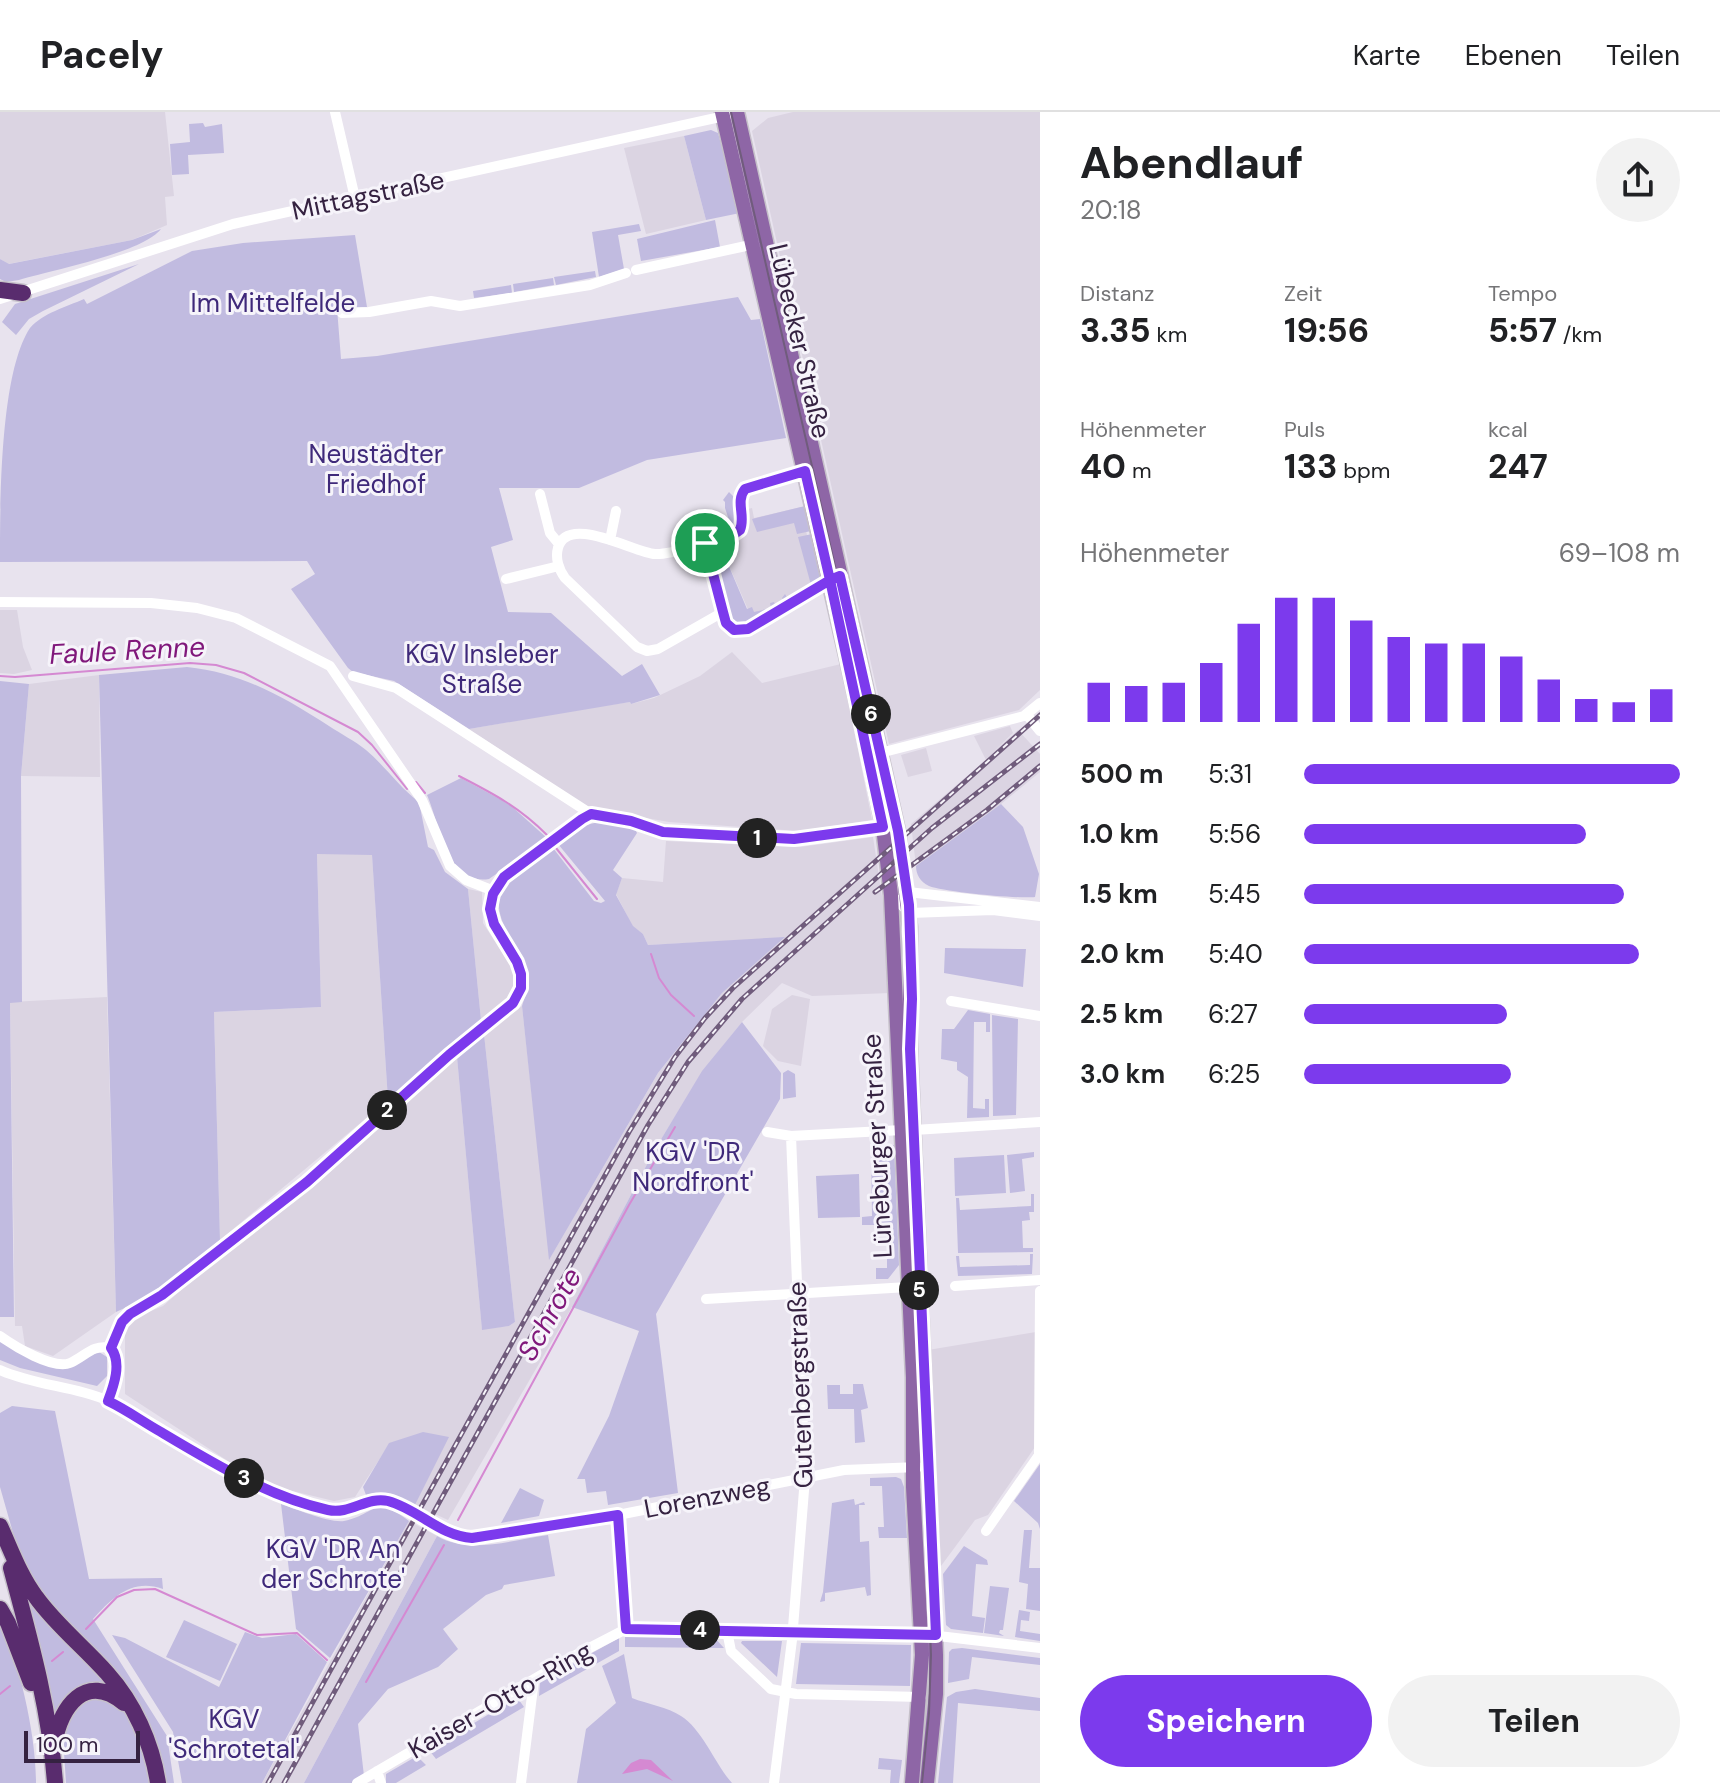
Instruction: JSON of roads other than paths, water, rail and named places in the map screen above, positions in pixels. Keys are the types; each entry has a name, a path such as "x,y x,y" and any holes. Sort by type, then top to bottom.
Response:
{"highway":[{"path":"0,290 23,293"},
{"path":"0,1527 35,1597 109,1675 131,1709 148,1744 158,1783"},
{"path":"0,1527 37,1672 53,1751 55,1783"},
{"path":"0,1566 31,1683 46,1783"},
{"path":"0,1609 31,1683"},
{"path":"53,1751 64,1712 79,1696 92,1691 107,1693 131,1709"}],"main road":[{"name":"Lübecker Straße","path":"733,113 805,471 898,831 900,904"},
{"name":"Lübecker Straße","path":"759,240 835,578 900,904"},
{"name":"Lüneburger Straße","path":"900,904 929,1634"},
{"name":"Lüneburger Straße","path":"908,1130 908,1287 921,1467"},
{"path":"912,1783 929,1634"},
{"path":"927,1783 936,1694 929,1634"}],"street":[{"path":"335,112 355,198"},
{"name":"Mittagstraße","path":"0,299 232,224 733,113"},
{"path":"342,313 369,312 431,301 460,306 590,285 631,271 759,240"},
{"path":"723,612 658,649 647,651 637,647 565,578 559,566 559,544 565,538 583,533 657,554 733,535 740,530 743,520 740,498 745,489 805,471"},
{"path":"540,494 550,533 559,544"},
{"path":"610,540 616,511"},
{"path":"705,543 723,612 731,628 745,630 835,578"},
{"path":"506,579 559,566"},
{"path":"0,602 151,603 205,609 236,618 330,666 422,800 446,862 462,877 494,891"},
{"path":"353,676 396,688 591,814 631,821 663,832 794,839 883,827"},
{"path":"880,753 1027,715 1040,703"},
{"path":"1027,715 1040,731"},
{"path":"111,1348 122,1322 130,1314 162,1295 307,1182 449,1055 513,1003 521,988 521,974 494,924 490,909 494,891 504,877 591,814"},
{"path":"900,904 1040,907"},
{"path":"900,904 1040,916"},
{"path":"951,1001 1040,1016"},
{"path":"767,1132 791,1136 1040,1122"},
{"name":"Gutenbergstraße","path":"774,1783 805,1478 791,1136"},
{"path":"955,1286 1040,1280"},
{"path":"706,1299 908,1287"},
{"path":"986,1531 1040,1455 1040,1291"},
{"path":"0,1336 16,1347 62,1364 94,1348 111,1348"},
{"path":"108,1401 116,1373 115,1355 111,1348"},
{"name":"Lorenzweg","path":"0,1370 40,1384 108,1401 249,1481 276,1493 330,1510 343,1511 385,1500 452,1534 472,1538 618,1515 844,1470 921,1467"},
{"path":"618,1515 626,1629 929,1634 1040,1648"},
{"name":"Kaiser-Otto-Ring","path":"357,1783 626,1629"},
{"path":"727,1631 731,1651 771,1689 785,1693 921,1697"},
{"path":"521,1783 534,1680"},
{"path":"377,1771 381,1783"}],"waterway":[{"name":"Faule Renne","path":"0,676 190,663 216,665 244,673 358,732 407,789"},
{"name":"Faule Renne","path":"459,776 506,802 547,835"},
{"name":"Faule Renne","path":"416,782 425,793"},
{"name":"Faule Renne","path":"556,848 597,899"},
{"name":"Faule Renne","path":"651,954 659,978 671,995 694,1016"},
{"name":"Schrote","path":"458,1520 629,1205 675,1127"},
{"name":"Schrote","path":"366,1682 444,1545"},
{"name":"Schrote","path":"86,1629 117,1597 134,1590 155,1589 257,1635 297,1633 327,1660"},
{"name":"Schrote","path":"52,1661 63,1652"},
{"name":"Schrote","path":"0,1694 10,1686"}],"tram line":[{"path":"731,112 893,820 901,880 931,1655 922,1783"}],"railway":[{"path":"268,1783 629,1132 675,1057 733,988 1040,715"},
{"path":"284,1783 648,1125 688,1062 742,999 932,828 1040,744"},
{"path":"875,892 987,810 1040,766"}],"park label":[{"name":"Im Mittelfelde","path":"273,303"},
{"name":"Neustädter Friedhof","path":"376,469"},
{"name":"KGV Insleber Straße","path":"482,669"},
{"name":"KGV 'DR Nordfront'","path":"693,1167"},
{"name":"KGV 'DR An der Schrote'","path":"333,1564"},
{"name":"KGV 'Schrotetal'","path":"234,1734"}]}
